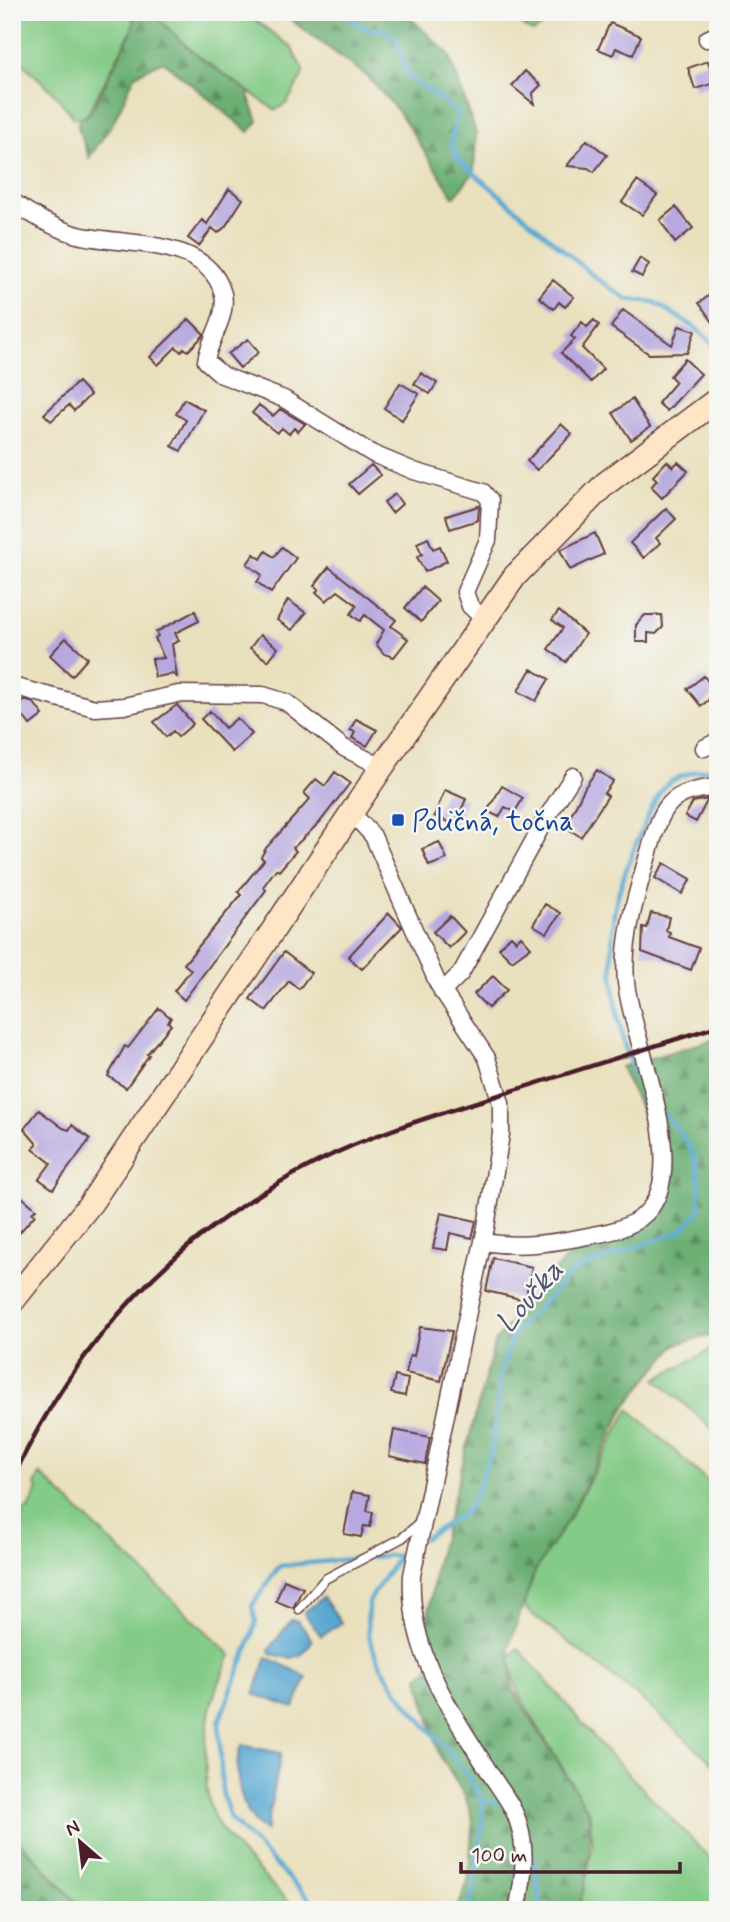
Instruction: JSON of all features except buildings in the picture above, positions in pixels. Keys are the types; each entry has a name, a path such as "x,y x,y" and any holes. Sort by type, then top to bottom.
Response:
{"main road":[{"path":"12,1302 91,1203 484,618 538,550 596,493 641,454 718,399"}],"street":[{"path":"12,201 70,233 177,250 202,263 212,273 223,295 223,311 206,361 222,375 284,399 373,454 414,471 484,492 490,500 488,540 466,592 470,606 484,618"},
{"path":"12,686 95,708 124,706 178,694 263,695 286,702 344,748 382,767"},
{"path":"442,992 461,973 537,833 573,776"},
{"path":"483,1242 539,1245 614,1231 639,1219 654,1204 662,1180 662,1132 626,984 628,937 645,866 662,814 685,792 718,787"},
{"path":"352,813 373,836 442,992 486,1058 501,1102 502,1134 483,1242 412,1575 413,1619 430,1673 520,1826 523,1872 517,1910"}],"lane":[{"path":"299,1609 325,1579 423,1526"}],"green space":[{"path":"12,12 132,12 134,22 131,31 86,117 74,118 54,93 12,53"},
{"path":"132,12 151,12 194,53 250,93 248,95 258,121 249,132 163,61 135,75 114,121 89,158 78,127 79,119 91,112 132,31"},
{"path":"151,12 244,12 291,47 303,70 302,76 287,103 275,110 194,53"},
{"path":"280,12 404,12 449,54 476,133 474,172 454,197 399,112 368,77"},
{"path":"502,12 551,12 541,27 533,32"},
{"path":"718,1038 718,1334 676,1344 626,1405 569,1518 535,1571 509,1646 513,1690 587,1809 589,1860 578,1910 457,1910 468,1882 473,1821 466,1798 439,1754 418,1677 433,1666 425,1639 436,1564 495,1341 565,1259 644,1220 665,1160 621,1067"},
{"path":"718,1346 718,1434 656,1379"},
{"path":"629,1409 718,1491 718,1768 640,1698 527,1610 524,1603 535,1571 569,1518"},
{"path":"40,1474 231,1655 215,1692 209,1715 206,1754 207,1785 212,1812 225,1834 244,1857 296,1910 84,1910 12,1833 12,1543 24,1510 29,1509 38,1489 35,1485"},
{"path":"518,1648 607,1752 708,1856 718,1876 718,1910 578,1910 593,1846 590,1814 518,1693 509,1658"},
{"path":"12,1834 83,1910 12,1910"}],"water":[{"path":"323,1597 341,1623 321,1636 304,1613"},
{"path":"291,1620 298,1621 312,1640 308,1647 300,1656 289,1658 270,1653 269,1650"},
{"path":"267,1657 307,1677 294,1708 254,1694"},
{"path":"242,1745 281,1753 266,1831 250,1816 240,1792 237,1766"}],"waterway":[{"path":"340,12 363,28 385,30 397,39 407,75 458,112 451,144 459,160 596,278 627,299 654,302 696,328 718,349"},
{"name":"Loučka","path":"647,1095 628,1056 617,1008 612,957 616,901 644,826 660,793 667,784 677,778 706,769 718,769"},
{"name":"Loučka","path":"423,1539 464,1513 475,1498 492,1448 502,1369 512,1336 574,1270 681,1231 700,1210 699,1180 694,1158 684,1139 665,1115"},
{"name":"Loučka","path":"413,1546 396,1561 371,1598 368,1630 376,1656 390,1681 450,1753 481,1799 479,1854 468,1910"},
{"path":"369,1557 399,1555"},
{"path":"320,1910 230,1818 222,1791 219,1722 256,1622 252,1606 279,1566 361,1558"},
{"path":"482,1802 504,1802"},
{"path":"530,1849 537,1872 541,1910"},
{"name":"Loučka","path":"12,1907 16,1910"}],"railway":[{"path":"12,1480 38,1428 68,1380 137,1294 176,1256 266,1190 317,1162 383,1133 718,1026"}],"place":[{"name":"Poličná, točna","path":"398,820"}]}
